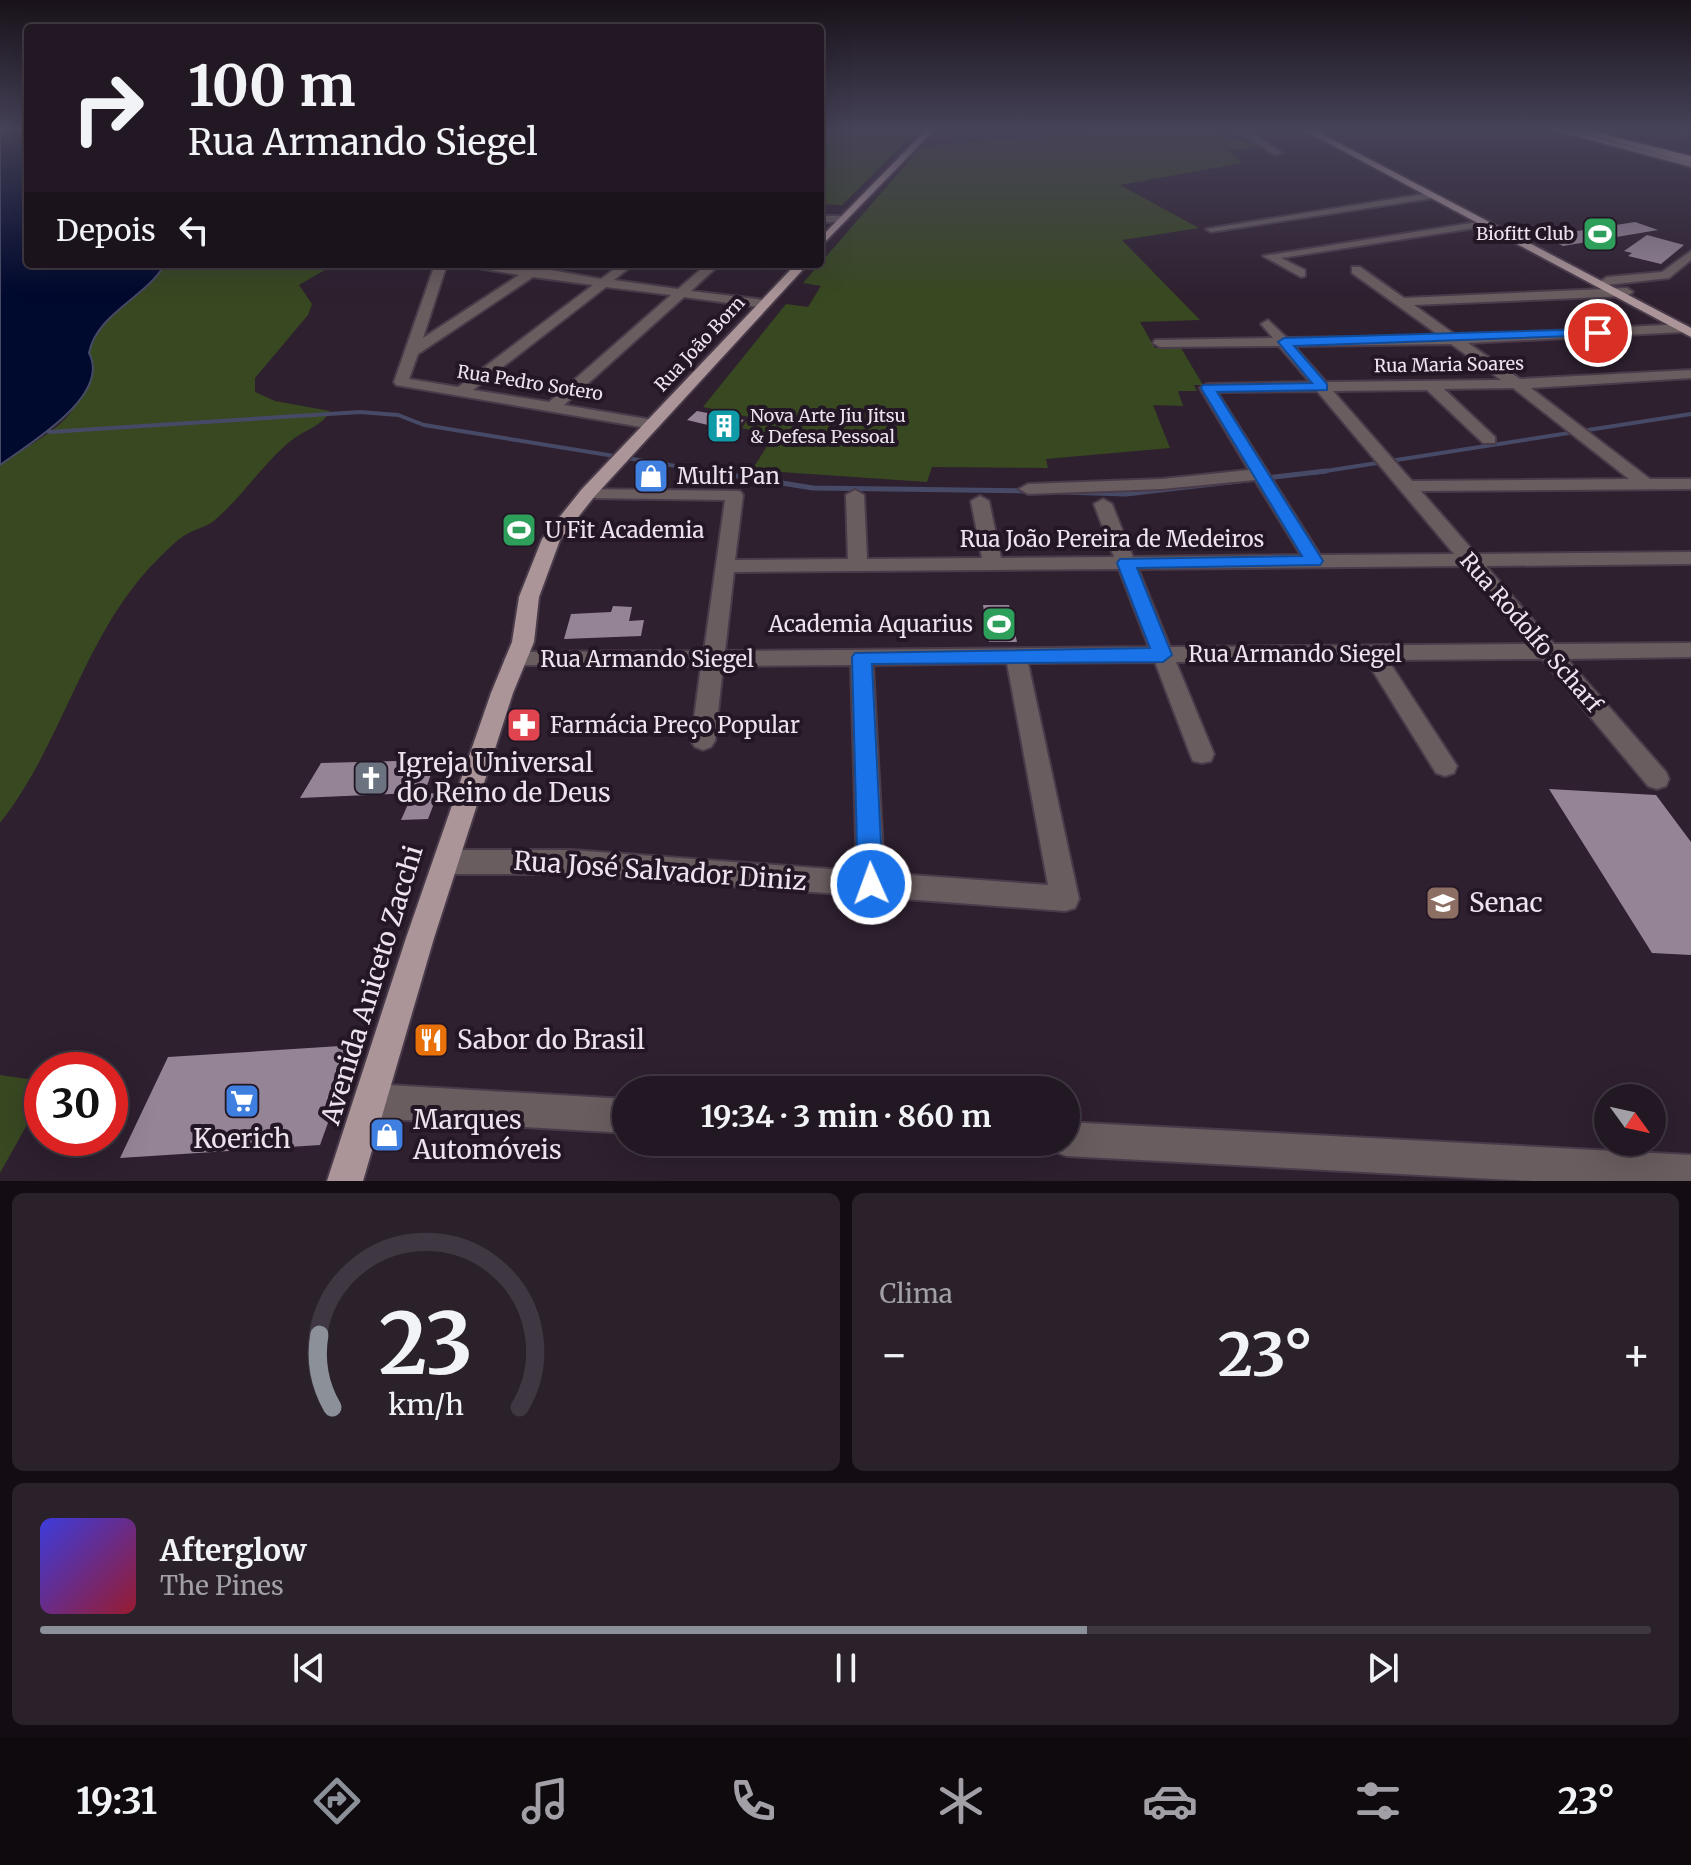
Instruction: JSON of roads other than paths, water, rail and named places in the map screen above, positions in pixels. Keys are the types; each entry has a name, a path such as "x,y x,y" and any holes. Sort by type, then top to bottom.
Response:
{"main road":[{"path":"824,240 877,184"},
{"path":"1411,184 1601,281"},
{"path":"1416,184 1688,329"},
{"name":"Rua João Born","path":"622,457 798,268"},
{"name":"Avenida Aniceto Zacchi","path":"345,1181 446,862 523,642 529,597 546,551 558,528 622,457"}],"street":[{"path":"1211,229 1430,196"},
{"path":"824,219 843,219"},
{"path":"1301,273 1269,256 1484,224"},
{"path":"1601,281 1665,275 1691,254"},
{"path":"411,352 440,268"},
{"path":"492,268 765,304"},
{"path":"411,352 538,268"},
{"path":"461,392 623,268"},
{"path":"552,407 709,268"},
{"path":"1356,270 1518,384 1645,484"},
{"path":"1401,302 1621,292"},
{"name":"Rua Rodolfo Scharf","path":"1268,324 1657,779"},
{"path":"1160,343 1455,340 1688,329"},
{"name":"Rua Pedro Sotero","path":"411,352 401,382 653,424"},
{"name":"Rua Maria Soares","path":"1263,478 1207,388 1518,384 1691,374"},
{"path":"1432,386 1489,440"},
{"path":"1394,471 1691,484"},
{"path":"1028,489 1263,478 1314,561"},
{"path":"588,493 734,495 703,741"},
{"path":"855,495 858,565"},
{"path":"980,501 993,564"},
{"path":"1103,504 1202,754"},
{"name":"Rua João Pereira de Medeiros","path":"725,566 1691,558"},
{"name":"Rua Armando Siegel","path":"515,660 1691,650"},
{"path":"1372,653 1445,766"},
{"name":"Rua José Salvador Diniz","path":"446,862 572,862 1065,899 1016,656"},
{"path":"862,657 871,884"},
{"path":"371,1101 612,1115"},
{"path":"1080,1140 1691,1172"}],"water":[{"path":"0,184 24,184 24,268 162,268 146,287 112,316 94,339 89,353 93,369 89,386 78,402 46,432 0,465"}],"waterway":[{"path":"49,432 360,412 398,415 424,425 719,473"},
{"path":"1325,471 1691,414"},
{"path":"706,471 813,488 1028,491"},
{"path":"1062,492 1126,494 1325,471"},
{"path":"1313,473 1325,471"}],"place":[{"name":"Biofitt Club","path":"1600,234"},
{"name":"Nova Arte Jiu Jitsu & Defesa Pessoal","path":"724,426"},
{"name":"Multi Pan","path":"651,476"},
{"name":"U Fit Academia","path":"519,530"},
{"name":"Academia Aquarius","path":"999,624"},
{"name":"Farmácia Preço Popular","path":"524,725"},
{"name":"Igreja Universal do Reino de Deus","path":"371,778"},
{"name":"Senac","path":"1443,903"},
{"name":"Sabor do Brasil","path":"431,1040"},
{"name":"Koerich","path":"242,1101"},
{"name":"Marques Automóveis","path":"387,1135"}]}
